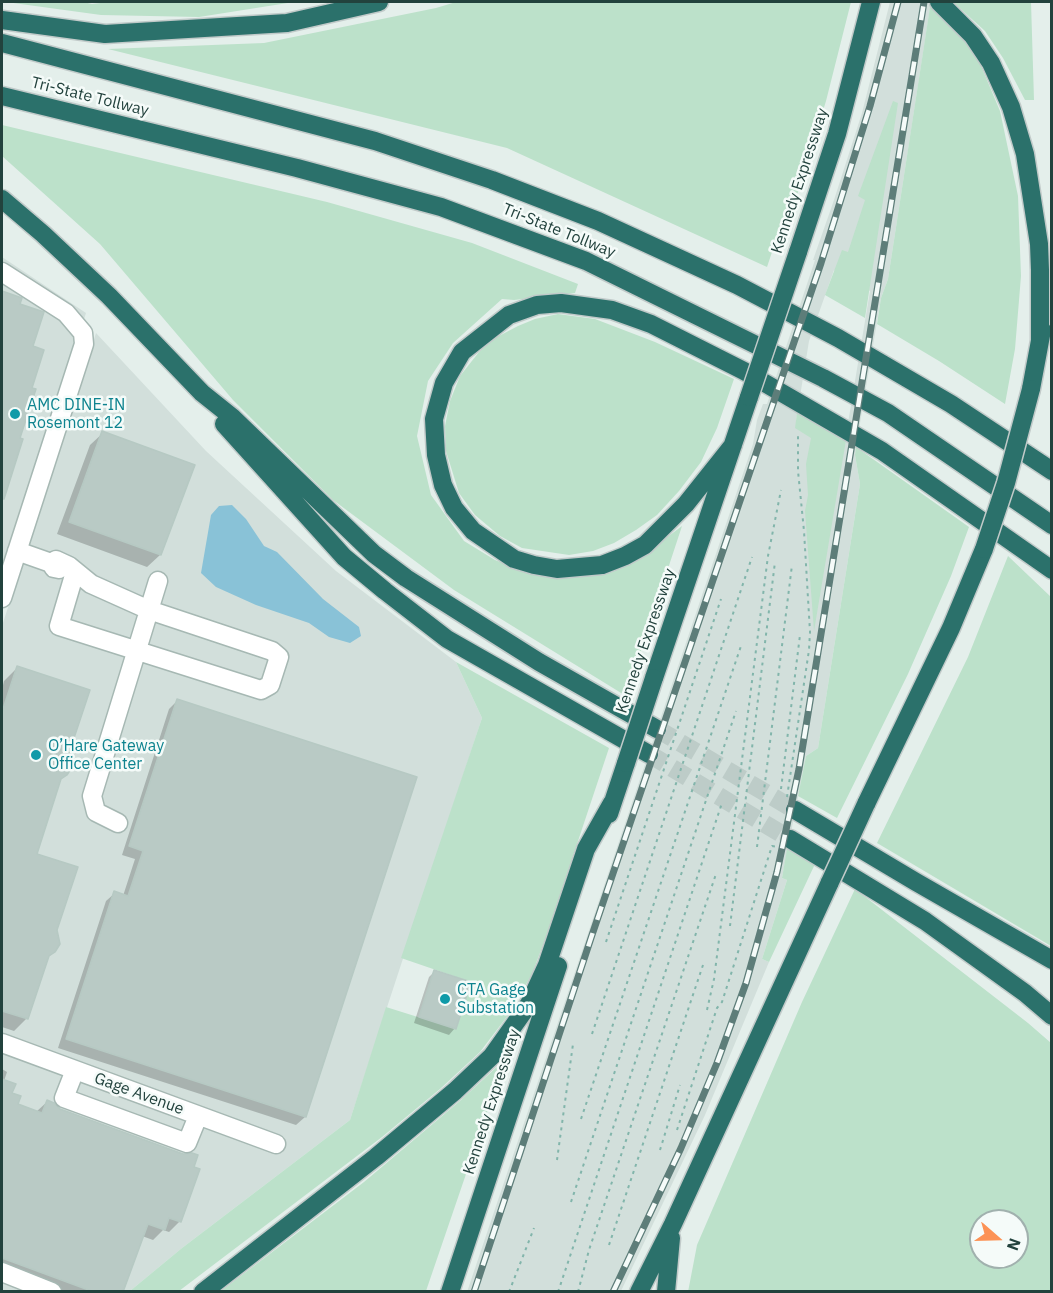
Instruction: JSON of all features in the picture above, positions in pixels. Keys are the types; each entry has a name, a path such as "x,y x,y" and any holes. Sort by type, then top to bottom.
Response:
{"highway":[{"path":"2,20 105,34 287,23 378,2"},
{"name":"Kennedy Expressway","path":"450,1292 837,134 871,2"},
{"path":"939,2 973,36 991,63 1011,107 1025,154 1039,244 1040,341"},
{"name":"Tri-State Tollway","path":"2,43 375,141 492,180 598,221 737,285 838,338 951,404 1052,471"},
{"name":"Tri-State Tollway","path":"2,96 297,168 441,207 586,261 823,378 888,413 1052,525"},
{"path":"2,199 44,234 110,296 202,393 232,417 374,555 406,578 539,662 657,729"},
{"path":"639,1292 673,1224 830,882 951,628 984,549 1009,471 1031,388 1052,257"},
{"path":"733,445 687,504 645,545 602,565 557,569 514,559 473,531 454,508 443,485 438,465 434,419 444,383 462,352 509,315 537,305 561,303 612,310 651,324 744,371 882,451 1052,570"},
{"path":"202,393 224,424 321,533 344,557 385,591 447,639 649,753"},
{"path":"1017,547 1052,585"},
{"path":"203,1292 376,1157 455,1091 492,1056 529,1004 547,965 586,849 612,803"},
{"path":"791,806 916,882 1052,960"},
{"path":"783,843 925,921 1026,993 1052,1016"},
{"path":"1010,935 1052,973"},
{"path":"666,1292 673,1224"}],"street":[{"path":"2,272 66,313 83,333 84,344 2,598"},
{"path":"17,551 51,563 54,567 67,572 75,572 91,584 149,610 272,651 279,657 270,685 261,690 59,626 75,572"},
{"path":"118,823 96,812 92,796 158,581"},
{"name":"Gage Avenue","path":"2,1043 276,1144"},
{"path":"75,1070 64,1098 187,1143 198,1116"},
{"path":"2,1272 52,1292"}],"path":[{"path":"791,806 810,632 798,471 798,434"},
{"path":"707,1010 714,979 768,556 782,490"},
{"path":"592,1034 752,557"},
{"path":"730,926 775,562"},
{"path":"757,847 792,565"},
{"path":"606,942 721,599"},
{"path":"781,789 800,635"},
{"path":"581,1119 742,643"},
{"path":"571,1202 735,711"},
{"path":"558,1292 722,803"},
{"path":"677,1130 717,1008 722,1002 772,846 783,843"},
{"path":"578,1292 593,1239 716,874"},
{"path":"609,1245 703,965"},
{"path":"557,1160 573,1044"},
{"path":"660,1150 680,1085"},
{"path":"509,1292 534,1228"}],"shaded area":[{"path":"890,2 931,2 888,279 881,298 856,447 855,455 860,484 818,748 806,756 782,878 787,880 762,959 769,962 705,1115 621,1291 467,1292 753,444 757,420 763,404 767,404 862,113","holes":["834,270 870,291 844,447 796,421 809,341"]},
{"path":"2,257 86,313 2,578"},
{"path":"96,333 206,451 336,571 456,662 482,718 350,1120 182,1248 130,1291 2,1292 2,626"}],"green space":[{"path":"6,2 92,4 109,2 294,2 199,17 101,15"},
{"path":"456,2 851,2 826,101 798,192 778,247 774,246 767,267 507,148 108,49 264,43"},
{"path":"953,2 1031,2 1034,100 1025,100 1003,58 985,31"},
{"path":"930,7 958,31 979,61 1000,111 1018,196 1021,276 1015,349 1005,404 877,324 881,298 888,279"},
{"path":"893,101 898,103 865,318 825,295 842,250 848,252 865,200 858,196"},
{"path":"2,125 327,202 472,243 578,284 575,293 514,300 502,299 453,343 428,381 417,436 431,495 464,541 495,560 527,572 654,547 682,526 626,696 454,590 333,500 233,400 100,244 2,156"},
{"path":"558,314 595,319 655,342 734,379 717,428 701,462 657,515 614,543 593,551 569,555 522,548 500,536 475,515 459,493 446,451 445,426 450,401 460,376 479,352 497,337 518,326 535,319"},
{"path":"797,413 846,440 814,631 805,511 808,495 806,464 811,438 795,428"},
{"path":"856,447 969,527 951,576 908,674 837,818 798,796 806,756 818,748 860,484 855,455"},
{"path":"1008,556 1051,597 1051,946 877,843 968,657"},
{"path":"456,662 609,748 532,974 509,1014 480,1052 382,1137 179,1291 130,1291 182,1248 350,1120 386,1007 456,1029 471,982 401,958 482,718"},
{"path":"787,849 815,864 769,962 762,959 787,880 782,878"},
{"path":"855,889 1051,1043 1051,1291 688,1292 697,1245 802,1002"},
{"path":"501,1063 504,1063 426,1291 221,1291 364,1182"}],"water":[{"path":"232,505 246,519 264,546 277,552 323,599 359,627 361,636 350,643 329,637 309,623 256,605 216,587 201,573 211,515 219,506"}],"building":[{"name":"AMC DINE-IN Rosemont 12","path":"2,291 22,298 20,304 44,312 33,346 44,350 32,388 36,389 4,499 2,499"},
{"path":"102,431 195,465 161,555 69,522"},
{"path":"17,666 90,690 69,753 72,767 61,779 37,854 78,867 57,930 60,944 49,956 28,1019 2,1011 2,712"},
{"path":"177,699 417,777 306,1117 66,1039 114,891 128,896 143,851 129,846"},
{"name":"CTA Gage Substation","path":"434,970 471,982 456,1029 419,1017"},
{"path":"2,1079 16,1084 12,1093 21,1096 18,1104 42,1113 47,1100 60,1109 183,1154 198,1155 194,1167 200,1169 181,1222 169,1218 165,1230 148,1224 123,1292 94,1292 2,1258"}],"tunnel":[{"path":"657,729 795,810"},
{"path":"649,754 790,839"}],"railway":[{"path":"474,1292 592,935 821,263 870,106 898,2"},
{"path":"613,1292 681,1148 717,1063 746,983 777,872 799,769 924,2"}],"place":[{"name":"AMC DINE-IN Rosemont 12","path":"15,414"},
{"name":"O’Hare Gateway Office Center","path":"36,755"},
{"name":"CTA Gage Substation","path":"445,999"}]}
